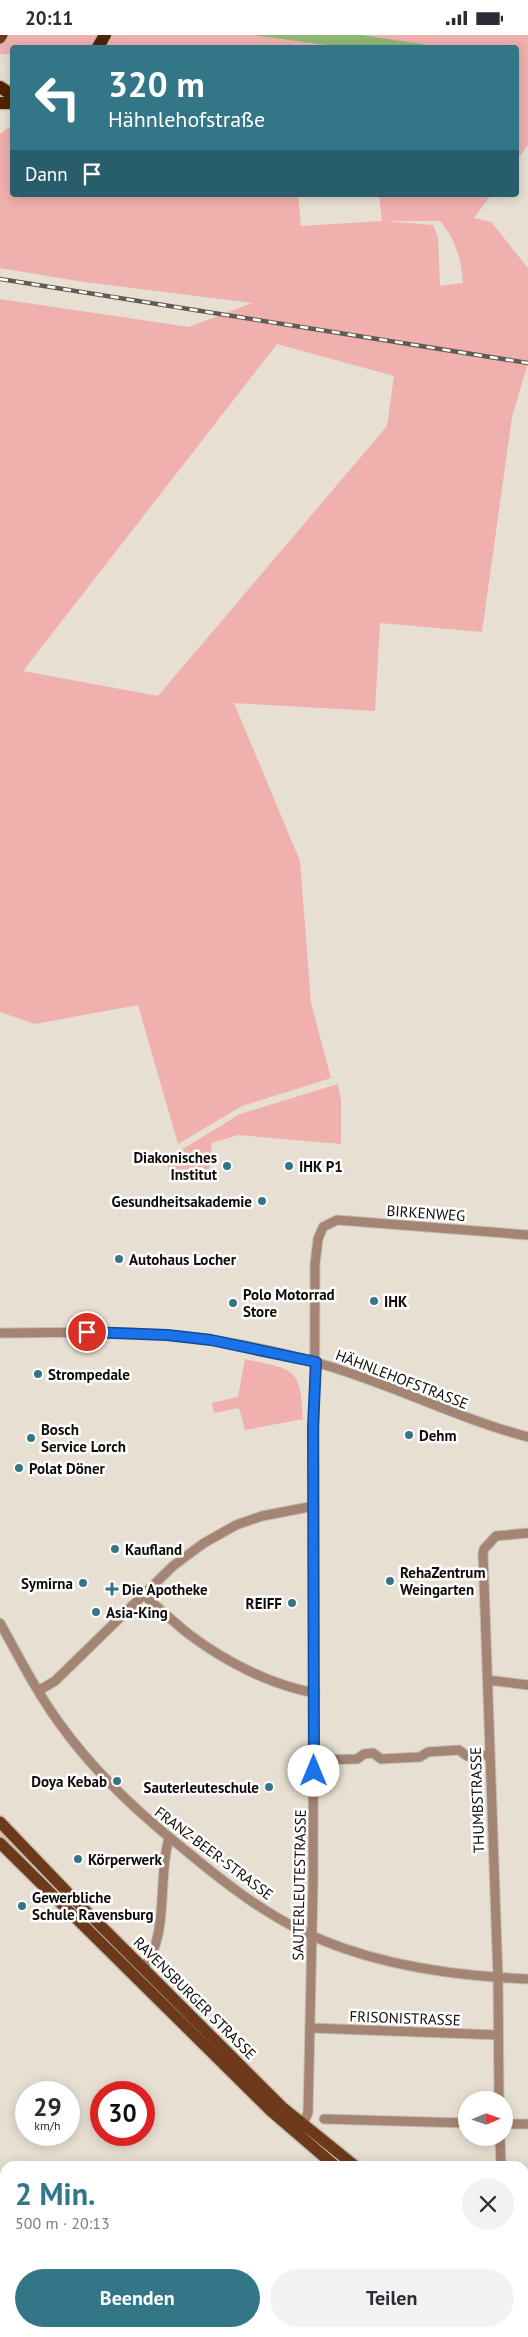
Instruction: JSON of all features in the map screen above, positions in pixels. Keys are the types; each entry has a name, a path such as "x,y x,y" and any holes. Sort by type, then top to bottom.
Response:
{"highway":[{"path":"0,87 6,101"}],"main road":[{"name":"RAVENSBURGER STRASSE","path":"0,1822 330,2161"},
{"name":"RAVENSBURGER STRASSE","path":"0,1843 300,2130 347,2161"}],"street":[{"name":"BIRKENWEG","path":"324,1227 337,1220 528,1235"},
{"name":"SAUTERLEUTESTRASSE","path":"300,2130 308,2113 311,2028 315,1760 313,1427 316,1362 315,1264 318,1239 324,1227"},
{"path":"0,1329 14,1333"},
{"name":"HÄHNLEHOFSTRASSE","path":"0,1335 56,1333 167,1335 211,1340 316,1362 435,1407 528,1437"},
{"path":"38,1691 55,1681 173,1566 204,1543 236,1525 262,1515 314,1506"},
{"name":"THUMBSTRASSE","path":"499,2091 498,1978 484,1549 496,1536 528,1533"},
{"path":"144,1595 190,1635 224,1657 266,1679 314,1693"},
{"name":"FRANZ-BEER-STRASSE","path":"0,1623 38,1691 85,1757 115,1790 169,1838 236,1891 271,1914 312,1936 366,1955 426,1968 498,1978 528,1979"},
{"path":"488,1681 528,1685"},
{"path":"315,1760 357,1759 364,1754 374,1753 381,1759 420,1757 428,1752 459,1750 466,1756 490,1755"},
{"path":"143,1968 154,1953 158,1939 163,1857 169,1838"},
{"name":"FRISONISTRASSE","path":"311,2028 498,2035"},
{"path":"324,2119 458,2123"},
{"path":"513,2123 528,2124"},
{"path":"500,2146 501,2161"}],"shaded area":[{"path":"0,35 528,35 528,145 519,157 519,45 10,45 10,54 0,54"},
{"path":"252,35 362,35 427,45 327,45"},
{"path":"10,128 10,197 298,197 301,226 382,221 379,197 490,197 474,218 491,222 528,268 528,363 512,417 482,632 380,623 375,711 234,703 300,861 311,1003 331,1078 242,1106 178,1144 138,1005 35,1024 0,1012 0,299 189,327 252,303 84,282 0,268 0,134","holes":["385,221 440,221 446,228 457,250 463,283 440,286 438,237 433,225","277,344 394,376 387,426 158,696 23,671"]},
{"path":"338,1084 341,1101 341,1144 238,1135 212,1143 208,1180 169,1179 168,1158 240,1114"},
{"path":"245,1359 274,1365 291,1373 300,1388 303,1419 245,1430 239,1408 214,1413 212,1403 238,1397"},
{"path":"0,1829 218,2048 206,2041 20,1856 0,1835"}],"railway":[{"path":"0,279 528,363"}],"place":[{"name":"Diakonisches Institut","path":"227,1166"},
{"name":"IHK P1","path":"289,1166"},
{"name":"Gesundheitsakademie","path":"262,1201"},
{"name":"Autohaus Locher","path":"119,1259"},
{"name":"IHK","path":"374,1301"},
{"name":"Polo Motorrad Store","path":"233,1303"},
{"name":"Strompedale","path":"38,1374"},
{"name":"Dehm","path":"409,1435"},
{"name":"Bosch Service Lorch","path":"31,1438"},
{"name":"Polat Döner","path":"19,1468"},
{"name":"Kaufland","path":"115,1549"},
{"name":"RehaZentrum Weingarten","path":"390,1581"},
{"name":"Symirna","path":"83,1583"},
{"name":"Die Apotheke","path":"112,1589"},
{"name":"REIFF","path":"292,1603"},
{"name":"Asia-King","path":"96,1612"},
{"name":"Doya Kebab","path":"117,1781"},
{"name":"Sauterleuteschule","path":"269,1787"},
{"name":"Körperwerk","path":"78,1859"},
{"name":"Gewerbliche Schule Ravensburg","path":"22,1906"}],"route":[{"path":"87,1332 167,1335 211,1340 316,1362 313,1427 314,1771"}]}
